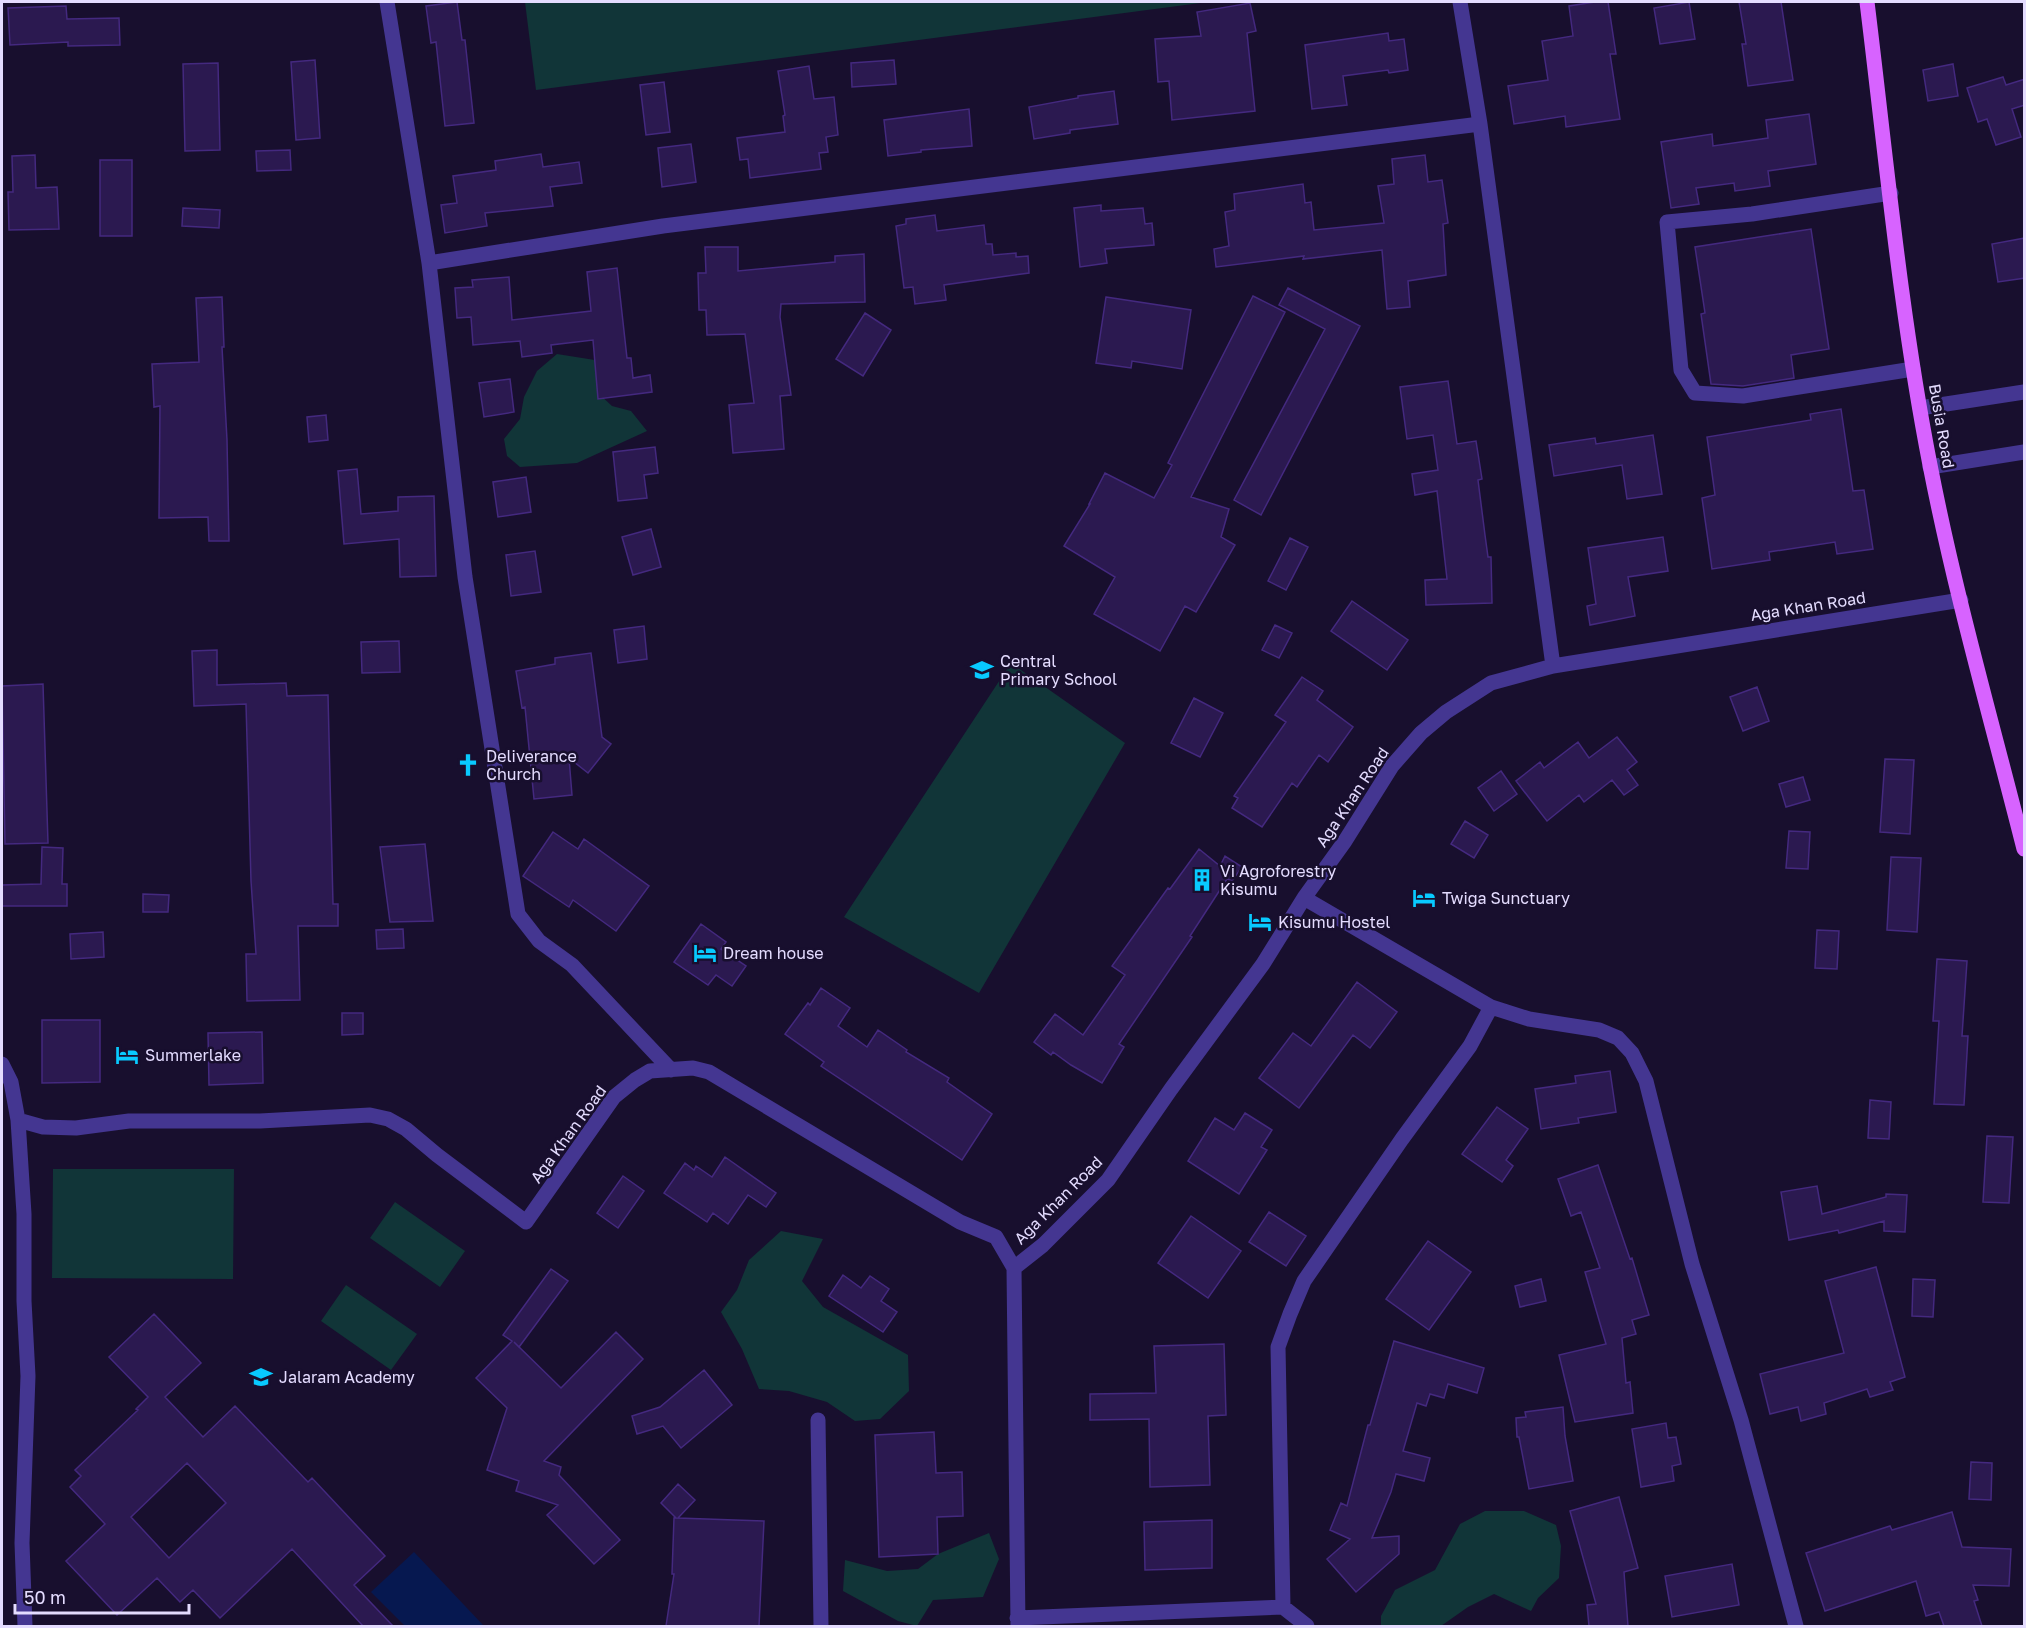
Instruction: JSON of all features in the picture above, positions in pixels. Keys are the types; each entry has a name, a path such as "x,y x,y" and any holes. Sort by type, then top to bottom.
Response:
{"main road":[{"name":"Busia Road","path":"1867,2 1913,369 1930,467 1961,600 2025,849"}],"street":[{"path":"387,2 429,263 465,577 518,914 539,940 572,965 671,1070"},
{"path":"1460,2 1480,124 1553,666"},
{"path":"429,263 663,226 1480,124"},
{"path":"1891,193 1752,214 1667,222 1681,370 1695,393 1743,396 1913,369"},
{"path":"1920,408 2025,392"},
{"path":"1930,467 2025,452"},
{"name":"Aga Khan Road","path":"1014,1268 1042,1245 1108,1180 1171,1089 1263,964 1304,897 1345,842 1392,766 1421,733 1446,712 1491,682 1553,666 1961,600"},
{"path":"1304,897 1491,1007 1529,1019 1599,1030 1618,1038 1632,1053 1646,1081 1692,1264 1741,1420 1796,1626"},
{"path":"1283,1607 1278,1347 1304,1281 1402,1139 1470,1046 1491,1007"},
{"path":"2,1064 11,1082 18,1120 24,1214 24,1301 28,1376 21,1543 25,1626"},
{"name":"Aga Khan Road","path":"18,1120 43,1127 76,1128 129,1121 260,1121 370,1115 388,1119 406,1129 526,1222 614,1097 650,1071 693,1068 709,1072 960,1222 996,1237 1014,1268 1018,1622"},
{"path":"818,1420 821,1626"},
{"path":"1018,1622 1283,1607 1307,1626"}],"green space":[{"path":"525,2 1208,2 536,90"},
{"path":"557,354 601,361 599,394 612,406 631,411 647,431 577,463 520,467 507,456 504,439 520,419 524,397 537,371"},
{"path":"1011,663 1125,743 979,993 844,917"},
{"path":"53,1169 234,1169 233,1279 52,1278"},
{"path":"395,1202 465,1251 440,1287 370,1238"},
{"path":"781,1231 823,1239 802,1281 823,1307 908,1355 909,1391 880,1419 855,1421 827,1402 789,1391 759,1389 742,1349 721,1312 737,1290 749,1260"},
{"path":"346,1285 417,1334 391,1370 321,1321"},
{"path":"1485,1511 1524,1511 1556,1525 1561,1546 1559,1578 1538,1598 1531,1611 1494,1594 1468,1607 1441,1626 1381,1626 1381,1616 1395,1590 1435,1570 1460,1524"},
{"path":"989,1533 999,1559 983,1597 933,1600 917,1626 898,1621 843,1591 845,1560 887,1571 918,1569 938,1554"}],"shaded area":[{"path":"414,1552 483,1625 405,1626 371,1592"}],"building":[{"path":"457,2 462,40 465,40 474,123 445,126 436,42 431,43 426,6"},
{"path":"1608,2 1616,54 1610,54 1620,119 1566,127 1565,116 1514,124 1508,86 1548,80 1542,41 1573,36 1569,6"},
{"path":"1689,2 1695,39 1660,44 1654,8"},
{"path":"1739,2 1781,2 1793,80 1748,86 1742,44 1746,44"},
{"path":"1250,3 1256,31 1247,33 1255,111 1172,120 1169,81 1158,82 1155,39 1201,36 1197,12"},
{"path":"66,6 67,19 119,18 120,45 68,46 68,42 10,45 8,8"},
{"path":"1388,33 1389,41 1404,39 1408,70 1389,73 1388,70 1343,76 1347,105 1312,109 1305,45"},
{"path":"315,60 320,138 296,140 291,62"},
{"path":"894,60 896,84 852,87 851,63"},
{"path":"218,63 220,150 185,151 183,64"},
{"path":"1953,64 1958,96 1928,101 1923,70"},
{"path":"809,66 814,99 834,97 838,135 826,137 828,152 819,153 821,169 750,178 748,159 740,160 737,138 785,132 783,116 785,115 778,71"},
{"path":"2003,77 2006,85 2025,79 2025,105 2012,109 2021,137 1996,145 1987,119 1978,122 1967,88"},
{"path":"664,82 670,132 646,135 640,85"},
{"path":"1114,91 1118,124 1070,130 1070,133 1034,139 1029,107"},
{"path":"969,109 972,146 921,150 921,152 888,156 884,120"},
{"path":"1809,114 1816,164 1768,171 1770,186 1735,191 1734,183 1696,188 1699,204 1671,208 1661,142 1712,134 1713,146 1768,138 1766,120"},
{"path":"691,144 696,182 662,187 658,148"},
{"path":"290,150 291,170 257,171 256,151"},
{"path":"541,154 543,167 579,162 582,183 550,187 553,206 485,213 487,226 445,233 441,205 457,203 453,176 496,170 495,161"},
{"path":"35,155 36,188 57,187 59,229 9,230 8,192 13,192 12,156"},
{"path":"1425,155 1428,182 1442,180 1448,223 1443,224 1446,275 1408,281 1410,307 1387,309 1382,250 1303,259 1304,256 1216,267 1214,249 1229,246 1225,212 1235,210 1234,194 1303,184 1305,203 1311,202 1314,230 1384,223 1378,186 1394,184 1392,159"},
{"path":"100,160 132,160 132,236 100,236"},
{"path":"1101,205 1101,211 1143,208 1145,224 1152,223 1154,245 1105,249 1107,263 1080,267 1074,208"},
{"path":"183,208 220,210 219,228 182,226"},
{"path":"935,215 937,231 984,225 986,244 992,244 993,255 1016,253 1016,257 1028,256 1029,273 944,285 946,300 915,304 913,287 904,288 896,226 906,224 906,219"},
{"path":"1811,229 1829,349 1791,355 1794,378 1743,386 1711,384 1701,314 1705,313 1695,247"},
{"path":"2025,238 2025,278 1998,282 1992,244"},
{"path":"705,247 738,247 738,271 835,262 835,256 864,254 865,302 781,304 780,317 791,395 780,396 784,449 733,453 729,405 754,403 745,334 707,335 706,310 699,310 698,273 706,273"},
{"path":"617,268 627,358 631,358 633,378 650,375 652,392 598,399 593,340 551,345 552,353 522,357 520,341 473,345 471,317 457,318 455,288 473,287 472,280 509,277 512,320 591,311 587,272"},
{"path":"1288,288 1360,326 1261,515 1234,500 1325,329 1279,305"},
{"path":"1253,296 1285,312 1191,497 1229,509 1221,537 1235,545 1196,612 1185,606 1160,651 1094,614 1115,577 1064,546 1090,504 1105,473 1154,498 1172,465 1168,463"},
{"path":"222,297 229,541 209,541 208,517 159,518 160,406 154,407 152,364 199,362 196,298"},
{"path":"1106,297 1191,310 1182,369 1132,361 1131,368 1096,363"},
{"path":"865,313 891,330 863,376 836,359"},
{"path":"510,379 514,412 484,417 479,383"},
{"path":"1448,381 1457,444 1476,441 1482,479 1478,480 1485,535 1488,557 1491,557 1492,603 1426,605 1425,580 1447,579 1437,491 1415,495 1412,474 1438,470 1433,435 1407,439 1400,387"},
{"path":"1841,409 1853,491 1864,490 1873,549 1837,554 1835,542 1769,552 1770,560 1712,569 1702,498 1715,495 1707,437 1811,420 1810,414"},
{"path":"326,415 328,440 309,442 307,417"},
{"path":"1653,435 1662,494 1627,499 1622,465 1554,476 1549,445 1595,438 1596,444"},
{"path":"655,447 658,473 644,475 647,498 618,501 613,452"},
{"path":"357,469 361,514 398,511 398,497 434,496 436,576 400,577 399,539 344,544 338,471"},
{"path":"526,477 531,512 498,517 493,482"},
{"path":"651,529 661,567 633,575 622,537"},
{"path":"1663,537 1668,571 1628,577 1635,616 1590,625 1587,606 1596,604 1588,548"},
{"path":"1290,538 1308,547 1286,590 1268,581"},
{"path":"535,551 541,592 511,596 506,555"},
{"path":"1352,601 1408,640 1387,670 1331,631"},
{"path":"1275,625 1292,633 1279,658 1262,650"},
{"path":"644,626 647,659 618,663 614,630"},
{"path":"399,641 400,672 362,673 361,642"},
{"path":"217,650 217,685 286,683 287,696 328,695 333,904 338,904 338,926 298,926 300,1000 247,1001 246,954 256,954 251,881 246,704 194,706 192,651"},
{"path":"591,653 602,737 611,744 588,773 569,758 572,795 534,799 525,707 522,708 516,671 555,664 555,658"},
{"path":"1302,677 1323,691 1317,700 1353,727 1328,762 1319,755 1297,787 1292,783 1262,827 1232,808 1238,798 1234,796 1286,722 1275,715"},
{"path":"43,684 48,843 5,844 2,686"},
{"path":"1757,687 1769,721 1743,731 1730,697"},
{"path":"1194,698 1223,713 1200,757 1171,743"},
{"path":"1617,737 1637,762 1627,770 1638,785 1624,795 1612,780 1584,802 1579,795 1547,821 1516,781 1540,762 1544,768 1578,742 1589,758"},
{"path":"1885,759 1914,760 1910,834 1880,832"},
{"path":"1501,771 1517,794 1494,811 1478,788"},
{"path":"1803,777 1810,800 1786,807 1779,784"},
{"path":"1465,821 1488,835 1474,858 1451,844"},
{"path":"1789,831 1810,832 1808,869 1786,868"},
{"path":"553,832 578,849 584,839 649,886 616,931 573,900 569,907 523,876"},
{"path":"425,844 433,921 390,922 380,847"},
{"path":"42,847 63,848 62,884 67,884 67,906 2,906 2,885 41,884"},
{"path":"1199,849 1220,866 1225,856 1242,867 1232,881 1227,879 1190,936 1192,937 1119,1044 1124,1047 1102,1083 1053,1052 1051,1055 1034,1042 1055,1014 1083,1035 1125,975 1112,966"},
{"path":"1891,857 1921,858 1917,932 1887,930"},
{"path":"143,894 169,895 168,912 143,912"},
{"path":"701,924 726,942 721,949 746,966 732,986 716,975 708,985 674,962"},
{"path":"403,929 404,948 377,949 376,930"},
{"path":"1817,930 1839,931 1837,969 1815,968"},
{"path":"103,932 104,957 71,959 70,934"},
{"path":"1937,959 1967,961 1962,1036 1968,1036 1964,1105 1934,1104 1939,1021 1933,1021"},
{"path":"1357,982 1397,1012 1370,1048 1353,1035 1299,1108 1259,1078 1293,1033 1311,1046"},
{"path":"821,988 850,1008 838,1026 867,1047 878,1030 907,1050 906,1052 949,1078 947,1082 992,1114 962,1160 821,1066 824,1062 785,1034 808,1003 810,1005"},
{"path":"342,1013 363,1013 363,1034 342,1035"},
{"path":"42,1020 100,1020 100,1082 42,1083"},
{"path":"262,1032 263,1083 209,1085 208,1033"},
{"path":"1610,1071 1616,1112 1578,1118 1579,1123 1541,1129 1535,1089 1576,1083 1575,1076"},
{"path":"1870,1100 1891,1102 1889,1139 1868,1138"},
{"path":"1497,1107 1528,1129 1506,1160 1513,1166 1502,1182 1462,1154"},
{"path":"1245,1113 1272,1130 1261,1147 1267,1150 1239,1194 1188,1161 1215,1118 1234,1130"},
{"path":"1987,1136 2013,1137 2009,1203 1983,1202"},
{"path":"725,1157 776,1193 766,1207 748,1195 728,1224 713,1213 707,1222 664,1193 685,1163 694,1170 696,1166 712,1177"},
{"path":"1598,1165 1630,1259 1632,1258 1649,1315 1632,1320 1636,1334 1622,1338 1626,1383 1630,1382 1633,1413 1575,1422 1559,1355 1606,1344 1585,1272 1600,1268 1581,1212 1571,1216 1558,1179"},
{"path":"623,1176 644,1191 618,1228 597,1213"},
{"path":"1817,1186 1822,1214 1886,1197 1886,1194 1907,1195 1905,1232 1884,1231 1884,1221 1839,1233 1838,1230 1789,1240 1781,1192"},
{"path":"1269,1212 1306,1236 1286,1266 1249,1242"},
{"path":"1191,1216 1241,1251 1208,1298 1158,1263"},
{"path":"1428,1241 1471,1272 1429,1330 1386,1299"},
{"path":"1876,1267 1905,1377 1890,1382 1893,1390 1870,1397 1867,1389 1824,1403 1826,1414 1801,1421 1798,1407 1770,1414 1760,1374 1844,1353 1825,1281"},
{"path":"551,1269 568,1281 519,1347 561,1388 616,1332 643,1359 544,1461 561,1467 559,1475 620,1540 594,1564 547,1515 558,1505 516,1491 519,1481 487,1470 507,1408 476,1378 512,1341 503,1335"},
{"path":"843,1275 861,1288 870,1276 889,1289 881,1301 897,1312 883,1332 829,1296"},
{"path":"1541,1279 1546,1301 1520,1307 1515,1286"},
{"path":"1913,1279 1935,1280 1933,1317 1912,1316"},
{"path":"154,1314 201,1363 165,1397 203,1437 235,1406 308,1482 312,1478 385,1556 354,1585 393,1626 363,1626 292,1549 220,1618 193,1590 180,1602 157,1578 117,1615 66,1561 105,1524 70,1487 81,1476 75,1470 138,1410 136,1409 148,1397 109,1357","holes":["187,1463 226,1503 169,1558 131,1517"]},
{"path":"1394,1341 1484,1368 1477,1393 1448,1384 1444,1398 1430,1394 1426,1406 1417,1403 1403,1451 1430,1458 1424,1481 1396,1474 1372,1538 1399,1536 1399,1554 1356,1592 1327,1559 1350,1539 1330,1530 1341,1503 1347,1506 1368,1425 1370,1425"},
{"path":"1224,1344 1226,1415 1208,1416 1210,1485 1150,1487 1149,1419 1090,1420 1090,1394 1156,1393 1154,1346"},
{"path":"704,1370 732,1405 681,1448 663,1426 637,1434 632,1416 660,1407"},
{"path":"1563,1407 1565,1436 1573,1481 1529,1489 1519,1437 1517,1437 1516,1418 1526,1417 1525,1412"},
{"path":"1666,1423 1668,1438 1676,1437 1681,1464 1672,1466 1674,1481 1641,1487 1632,1429"},
{"path":"934,1432 936,1473 962,1472 963,1516 937,1517 938,1554 879,1557 875,1435"},
{"path":"1971,1462 1992,1463 1991,1500 1969,1499"},
{"path":"678,1484 695,1500 678,1518 764,1521 759,1626 666,1626 674,1574 672,1574 674,1518 676,1518 661,1503"},
{"path":"1619,1497 1638,1568 1624,1572 1628,1626 1589,1626 1587,1605 1596,1604 1570,1511"},
{"path":"1952,1512 1962,1547 2011,1549 2009,1586 1973,1585 1978,1600 1974,1601 1982,1626 1944,1626 1939,1612 1926,1616 1916,1581 1825,1611 1806,1553 1890,1526 1892,1530"},
{"path":"1212,1520 1212,1568 1145,1570 1144,1522"},
{"path":"1732,1564 1739,1605 1672,1617 1665,1576"}],"place":[{"name":"Central Primary School","path":"982,670"},
{"name":"Deliverance Church","path":"468,765"},
{"name":"Vi Agroforestry Kisumu","path":"1202,880"},
{"name":"Twiga Sunctuary","path":"1424,898"},
{"name":"Kisumu Hostel","path":"1260,922"},
{"name":"Dream house","path":"705,953"},
{"name":"Summerlake","path":"127,1055"},
{"name":"Jalaram Academy","path":"261,1377"}]}
